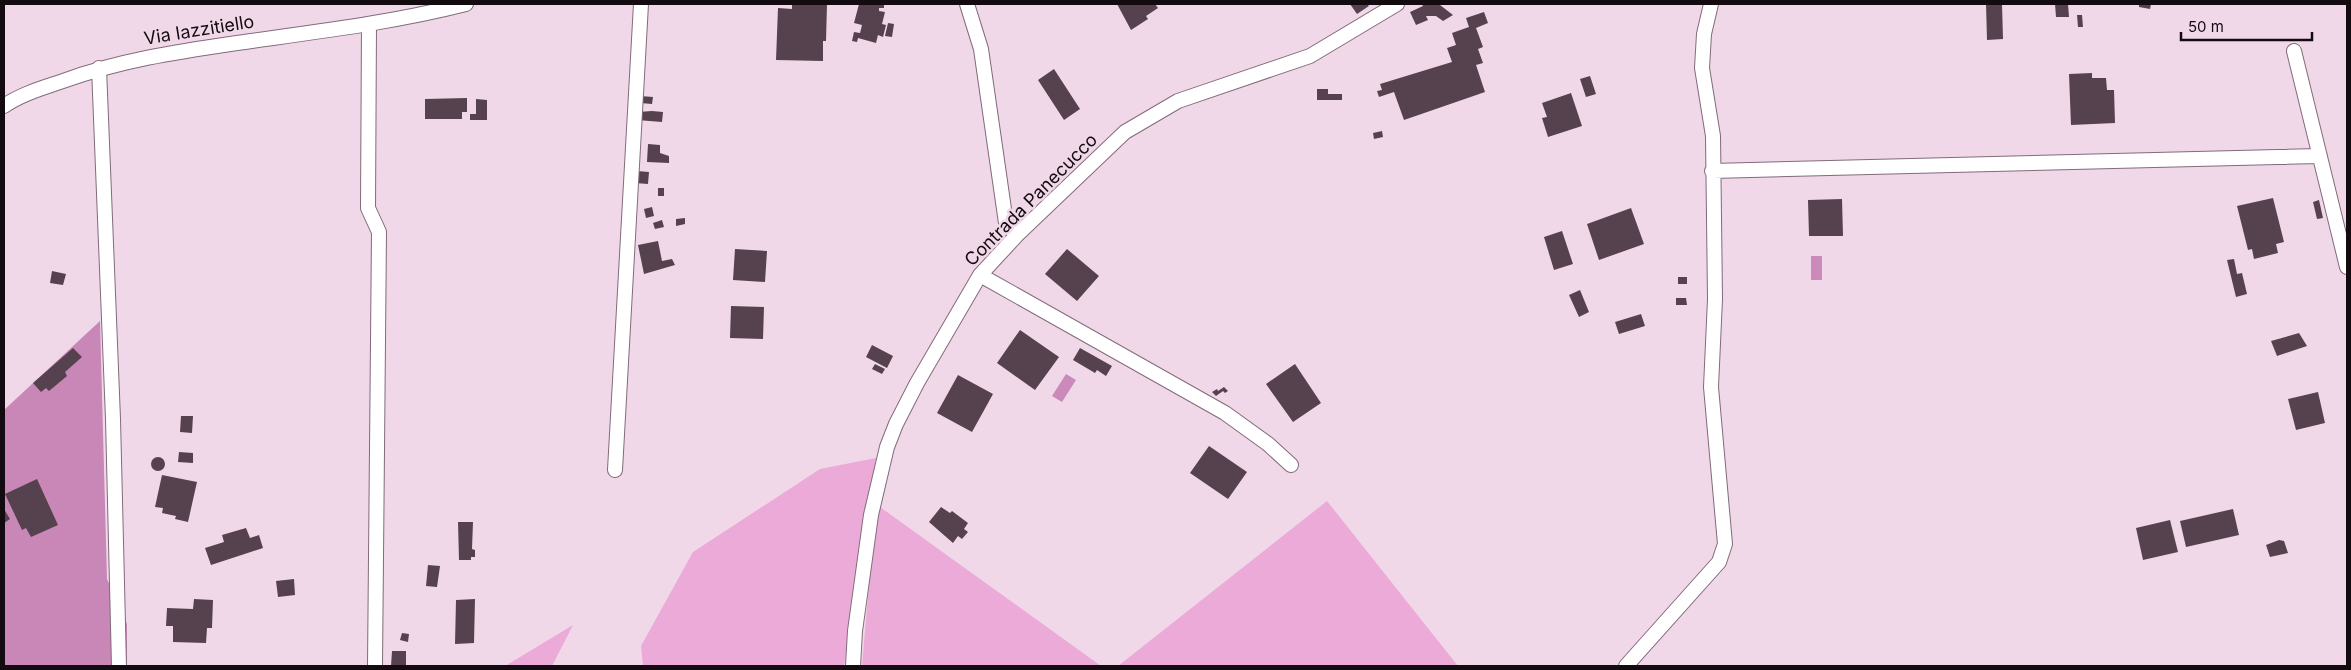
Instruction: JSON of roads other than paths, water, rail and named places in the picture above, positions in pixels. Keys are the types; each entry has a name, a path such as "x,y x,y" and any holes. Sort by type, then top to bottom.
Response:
{"street":[{"name":"Via Iazzitiello","path":"4,106 11,101 100,68 147,57 369,24 466,4"},
{"path":"615,470 641,4"},
{"path":"967,4 981,49 1006,223 1017,235"},
{"name":"Contrada Panecucco","path":"853,666 855,631 870,524 887,447 896,424 917,383 980,275 1017,235 1125,132 1178,101 1310,56 1397,4"},
{"path":"1626,666 1718,562 1725,544 1711,387 1715,299 1712,136 1702,68 1704,34 1711,4"},
{"path":"369,24 368,208 379,232 375,666"},
{"path":"2294,51 2347,267"},
{"path":"100,68 113,419 119,666"},
{"path":"1712,171 2320,156"},
{"path":"980,275 1225,413 1268,444 1291,465"}]}
